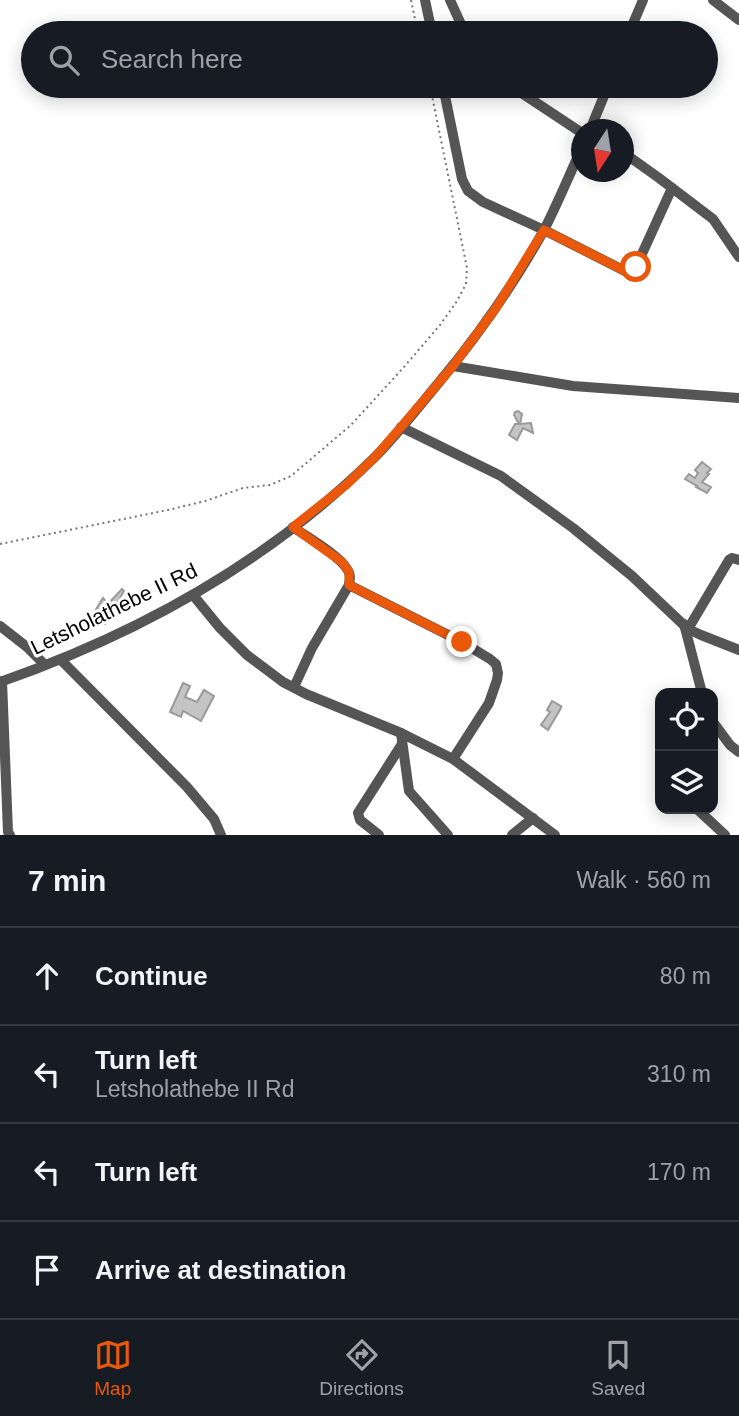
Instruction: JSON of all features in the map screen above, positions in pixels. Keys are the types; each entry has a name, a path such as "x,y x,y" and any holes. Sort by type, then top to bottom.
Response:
{"street":[{"path":"425,0 429,21"},
{"path":"450,0 460,21"},
{"path":"634,21 643,0"},
{"path":"713,0 739,20"},
{"path":"445,98 462,179 468,191 483,202 625,271 632,271 636,267 672,188"},
{"path":"529,98 571,126"},
{"path":"594,119 603,98"},
{"path":"634,160 713,219 739,257"},
{"name":"Letsholathebe II Rd","path":"1,682 61,660 193,595 264,550 346,485 375,457 453,366 496,308 544,230 571,172"},
{"path":"453,366 573,386 739,398"},
{"path":"401,427 514,484 632,576 686,626 739,650"},
{"path":"293,527 342,562 349,572 349,585 312,648 294,688"},
{"path":"701,688 686,626 729,560 739,560"},
{"path":"349,585 462,642 496,664 497,680 488,703 453,759"},
{"path":"193,595 220,628 270,673 294,688 453,759 555,835"},
{"path":"0,626 27,647 45,666"},
{"path":"61,660 187,787 214,819 221,835"},
{"path":"1,682 10,835"},
{"path":"718,729 739,752"},
{"path":"379,835 360,821 358,813 402,738"},
{"path":"402,738 409,791 448,835"},
{"path":"702,814 725,835"},
{"path":"512,835 533,818"}],"path":[{"path":"411,0 415,21"},
{"path":"0,544 167,510 243,488 278,482 291,476 369,407 440,325 457,301 467,278 432,98"}],"building":[{"path":"518,411 522,414 520,424 531,423 533,433 523,428 517,440 509,435 515,424 519,424 514,415"},
{"path":"702,462 711,469 702,482 711,487 707,493 685,479 689,474 695,478 698,473 695,470"},
{"path":"122,589 124,591 105,624 92,616 103,598 108,604"},
{"path":"183,683 190,686 185,697 197,702 204,690 214,696 201,721 183,711 181,717 170,712"},
{"path":"552,701 561,708 548,730 541,725 550,712 547,710"}],"route":[{"path":"462,642 349,585 349,572 342,562 293,527 346,485 375,457 453,366 496,308 544,230 625,271 632,271 636,267"}]}
